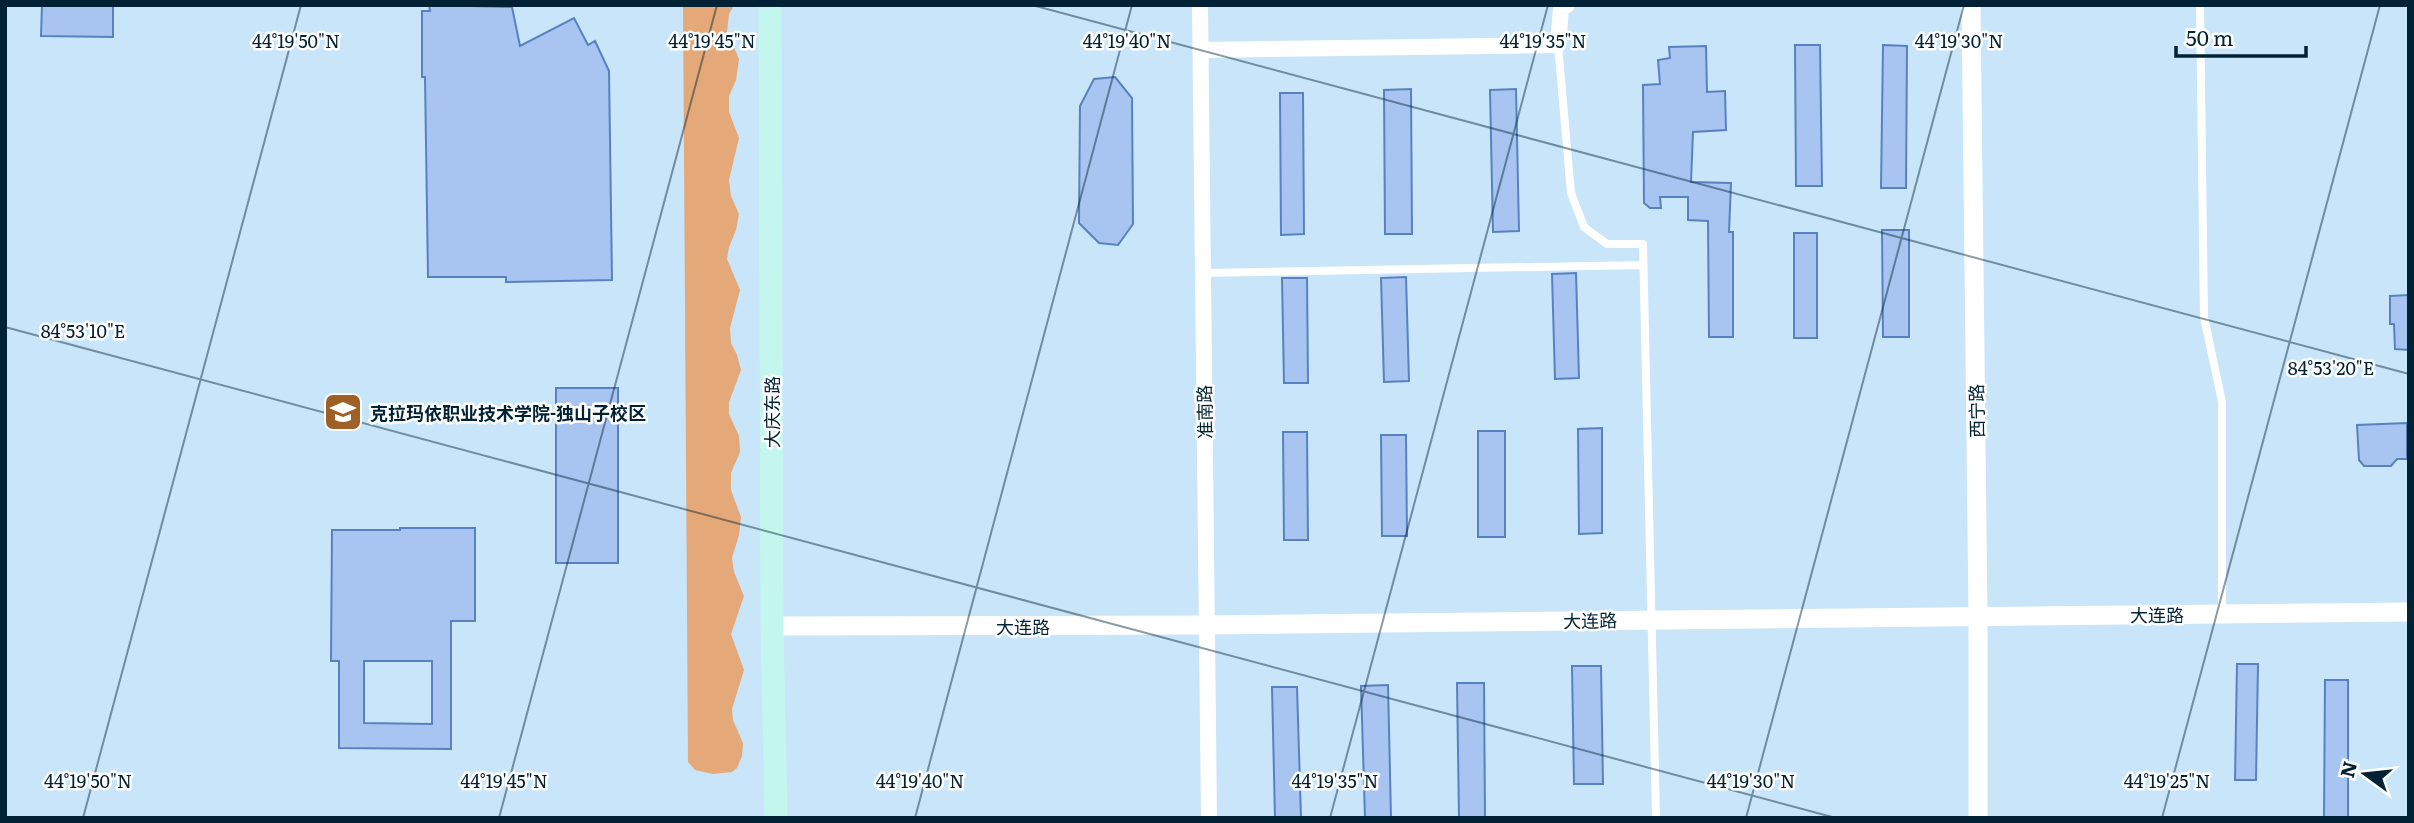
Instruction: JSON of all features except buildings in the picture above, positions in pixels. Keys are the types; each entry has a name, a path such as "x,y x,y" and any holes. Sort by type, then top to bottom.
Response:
{"main road":[{"name":"大庆东路","path":"770,5 772,626 776,818"}],"street":[{"name":"准南路","path":"1200,5 1209,818"},
{"path":"1200,50 1558,46 1562,8 1567,5"},
{"name":"西宁路","path":"1971,5 1978,818"},
{"name":"大连路","path":"772,626 1207,625 2409,612"}],"lane":[{"path":"2200,5 2204,317 2222,402 2222,614"},
{"path":"1558,46 1571,193 1584,227 1607,244 1643,244 1656,818"},
{"path":"1201,273 1643,265"}],"shaded area":[{"path":"683,5 734,5 729,14 727,32 739,59 736,80 729,96 729,112 739,138 729,180 731,196 739,214 727,259 740,290 730,328 731,343 741,370 729,402 729,414 739,436 740,452 731,473 731,490 741,517 732,558 734,572 744,596 731,634 744,670 732,709 733,720 743,743 737,768 732,772 713,774 695,770 688,762"}],"place":[{"name":"克拉玛依职业技术学院-独山子校区","path":"343,412"}]}
